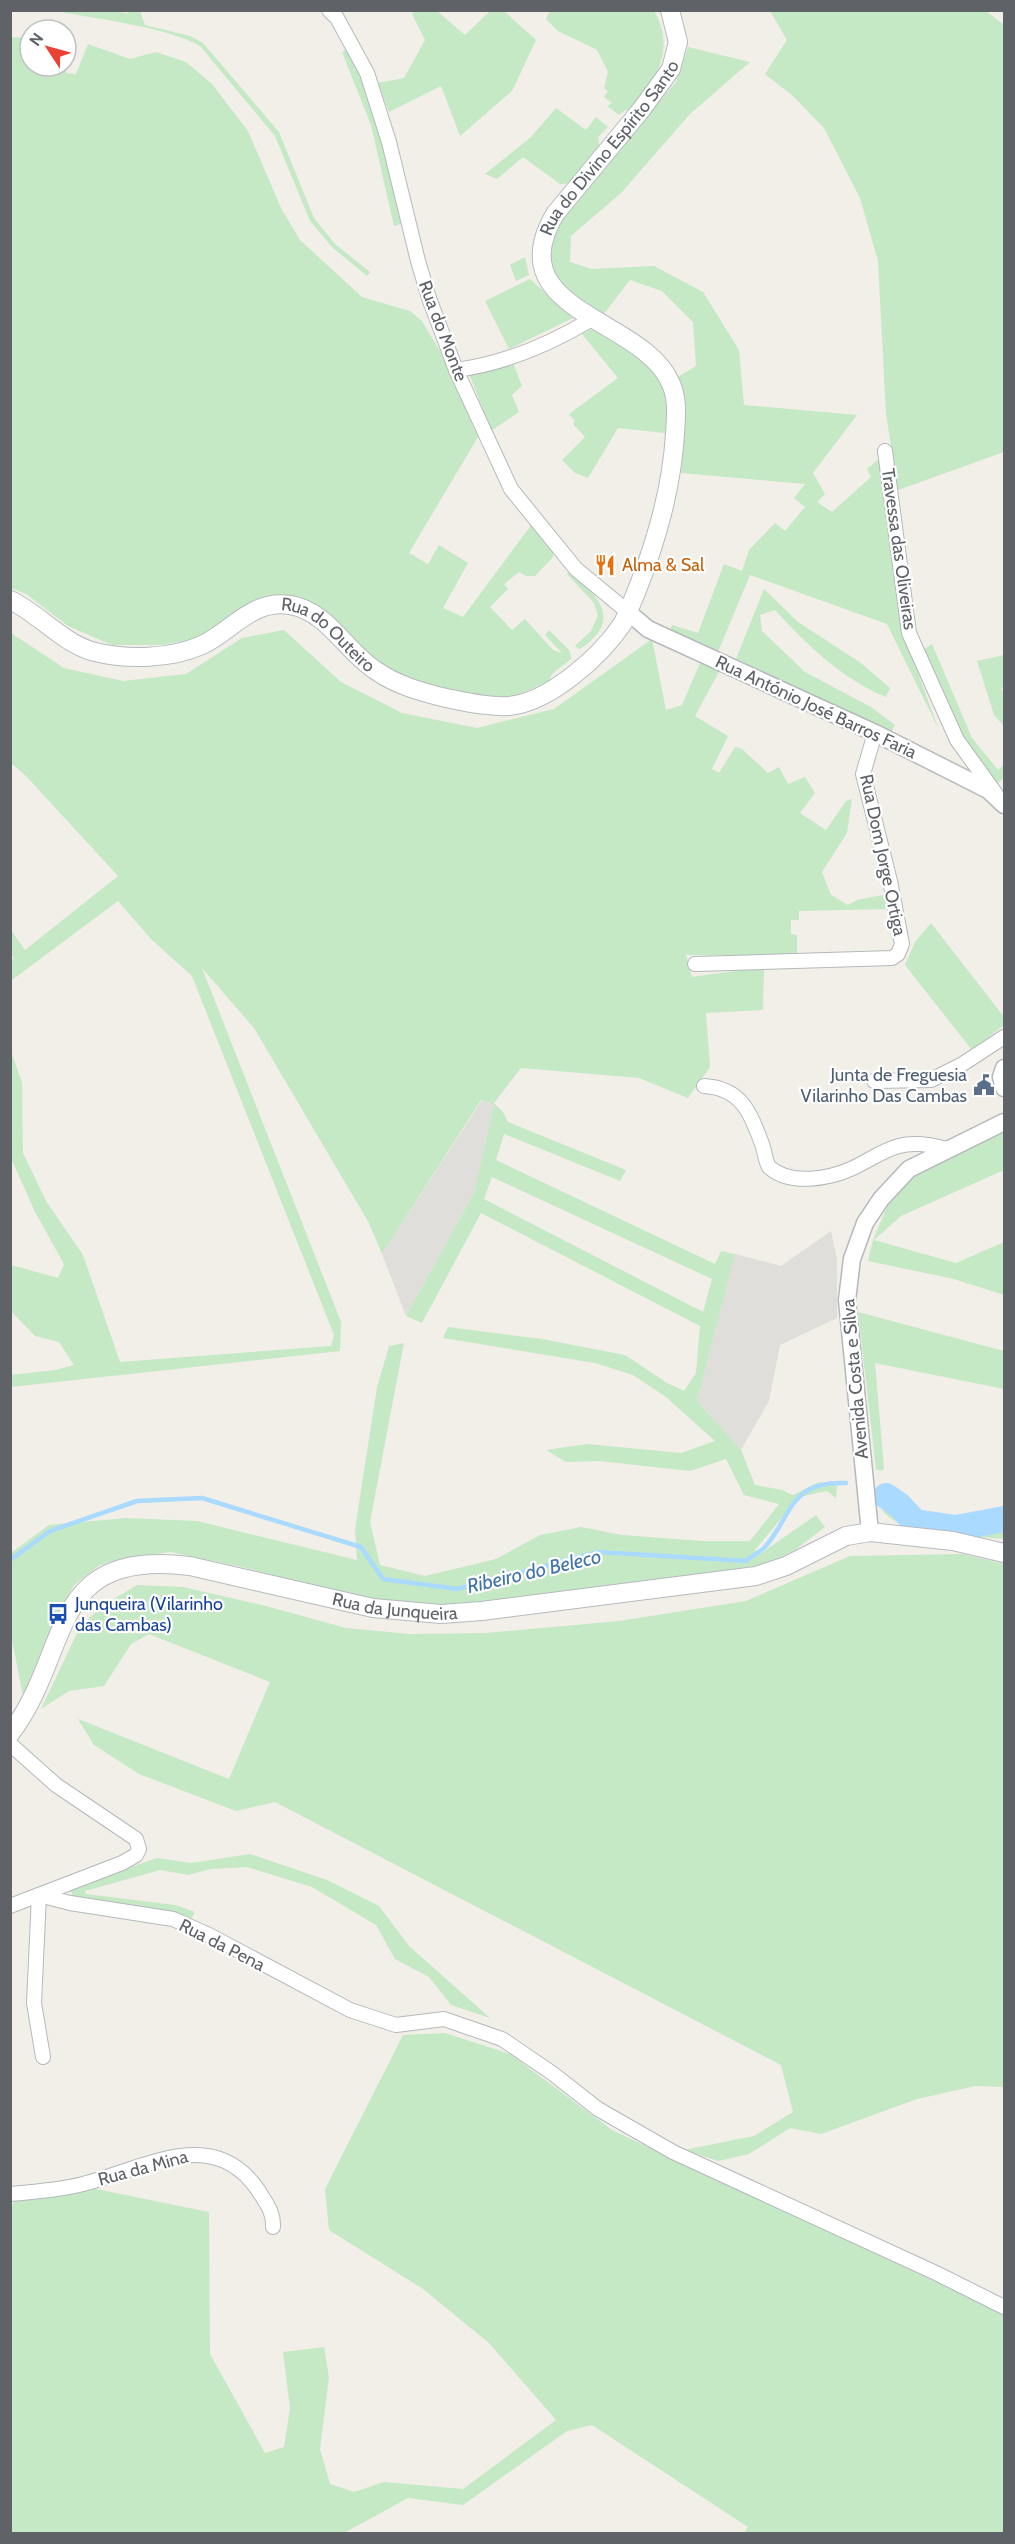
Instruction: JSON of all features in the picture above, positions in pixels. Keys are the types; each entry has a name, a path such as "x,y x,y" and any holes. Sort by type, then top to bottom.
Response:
{"main road":[{"name":"Rua do Divino Espírito Santo","path":"628,612 665,506 674,449 674,392 666,374 654,360 565,298 549,281 540,260 543,240 555,214 652,96 671,69 678,42 670,10"},
{"name":"Rua do Outeiro","path":"10,600 92,652 133,657 189,651 204,644 258,609 277,605 296,607 320,618 362,660 390,680 439,696 493,706 510,706 524,702 560,684 602,650 615,636 628,612"},
{"name":"Rua da Junqueira","path":"10,1734 28,1708 71,1608 96,1581 122,1569 159,1562 190,1566 373,1608 441,1614 482,1611 756,1576 786,1566 846,1536 870,1532 953,1541 1005,1553"}],"street":[{"name":"Rua do Monte","path":"329,10 337,18 367,73 389,142 417,261 456,370 511,489 576,569 628,612"},
{"path":"456,370 478,367 530,349 592,318"},
{"name":"Travessa das Oliveiras","path":"885,451 909,633 957,740 1004,804"},
{"name":"Rua António José Barros Faria","path":"628,612 648,629 875,733 987,790 1004,804"},
{"name":"Rua Dom Jorge Ortiga","path":"695,964 892,958 898,954 902,944 890,880 863,774 875,733"},
{"path":"874,1081 931,1080 945,1074 1005,1037"},
{"path":"1005,1068 1001,1077 1005,1088"},
{"path":"704,1086 722,1088 737,1097 754,1127 769,1167 785,1176 805,1178 830,1176 850,1170 890,1149 910,1144 949,1149"},
{"name":"Avenida Costa e Silva","path":"870,1532 847,1300 852,1259 865,1223 881,1199 909,1169 1005,1122"},
{"path":"10,1743 56,1785 136,1839 139,1849 136,1855 122,1863 10,1906"},
{"path":"39,1895 34,2003 43,2057"},
{"name":"Rua da Pena","path":"39,1895 173,1919 209,1935 350,2010 396,2025 444,2019 502,2039 552,2073 598,2109 673,2152 1005,2307"},
{"name":"Rua da Mina","path":"10,2194 81,2185 191,2153 213,2156 233,2163 250,2179 274,2215 273,2227"}],"shaded area":[{"path":"482,1100 494,1104 474,1193 406,1316 382,1254"},
{"path":"831,1231 837,1259 837,1318 780,1345 769,1401 741,1450 697,1401 735,1254 781,1266"}],"green space":[{"path":"114,10 128,14 127,11 140,11 145,25 190,36 203,43 279,132 314,218 335,244 370,272 367,276 333,248 310,221 275,136 200,46 186,39 150,29 56,11"},
{"path":"415,11 437,11 465,35 490,11 504,11 536,40 512,91 460,136 441,86 389,112 378,83 404,78 425,40 412,14"},
{"path":"550,11 654,11 663,38 661,62 650,86 633,109 619,115 607,106 612,103 604,97 608,91 604,88 608,72 597,50 558,31 546,19"},
{"path":"770,11 986,11 1004,25 1004,452 898,490 886,414 878,261 860,198 824,128 793,96 765,74 787,40"},
{"path":"11,37 18,37 18,78 78,78 78,69 88,44 130,59 156,52 186,62 212,84 248,131 281,208 300,240 362,297 410,311 422,321 441,353 478,437 409,553 428,564 439,545 468,563 443,608 463,617 532,524 553,551 553,557 535,576 526,576 519,572 504,584 508,589 490,607 512,630 525,619 553,650 562,653 545,635 549,630 570,651 571,659 552,674 549,681 509,699 478,697 405,678 276,596 198,639 161,645 112,645 68,626 26,594 11,588"},
{"path":"688,47 750,62 690,114 621,193 571,236 570,262 592,269 654,266 703,292 739,350 744,405 857,415 813,473 825,494 817,502 832,512 871,477 867,469 880,458 903,632 939,730 887,624 750,575 718,652 670,631 672,625 698,633 724,564 742,571 749,550 775,523 785,531 805,507 794,498 805,484 681,473 684,406 676,378 696,366 693,322 662,291 630,280 603,315 564,289 549,261 550,237 564,214 676,82"},
{"path":"348,49 366,91 380,135 401,224 394,226 371,125 342,52"},
{"path":"556,108 586,130 596,117 608,127 598,137 600,149 573,183 560,184 523,157 497,179 485,174 531,137"},
{"path":"525,257 529,275 516,281 510,265"},
{"path":"530,279 573,318 509,349 485,301"},
{"path":"594,328 628,349 649,366 664,387 668,408 665,433 618,428 588,478 575,473 562,460 585,437 573,424 575,421 569,414 618,378 582,334"},
{"path":"512,360 522,386 512,395 519,412 491,431 470,376"},
{"path":"571,570 597,599 603,616 602,625 597,634 579,649 575,646 591,631 598,615 594,603 567,574"},
{"path":"764,589 798,622 861,663 890,688 886,697 854,681 812,648 775,610 760,615 762,631 805,672 871,707 895,725 890,735 736,659"},
{"path":"284,630 341,682 402,713 477,728 554,709 652,639 666,710 682,705 701,661 720,670 695,716 728,736 712,769 719,773 735,747 742,749 768,773 779,767 788,784 805,777 815,793 800,813 826,830 846,801 852,799 847,833 822,872 831,895 848,905 857,900 888,894 891,909 799,911 799,920 791,920 791,934 797,935 797,956 686,955 692,977 764,967 763,1010 706,1013 710,1067 688,1098 639,1078 521,1068 494,1103 503,1112 508,1122 626,1170 620,1181 504,1134 496,1160 715,1264 721,1251 735,1254 697,1401 741,1450 755,1485 782,1490 793,1495 819,1482 837,1486 836,1498 827,1491 799,1497 755,1550 757,1556 816,1515 825,1527 795,1550 753,1571 466,1607 399,1603 344,1595 242,1567 171,1552 129,1557 100,1565 75,1584 55,1618 23,1696 11,1635 11,1553 49,1525 126,1518 197,1521 357,1560 355,1529 377,1387 389,1346 404,1343 370,1522 380,1565 425,1576 496,1559 540,1535 581,1527 622,1535 702,1541 750,1541 779,1504 744,1495 726,1459 690,1471 599,1461 566,1462 546,1450 587,1444 681,1453 715,1441 666,1397 633,1375 595,1363 443,1338 448,1327 542,1339 625,1355 667,1383 684,1391 696,1373 700,1326 481,1213 422,1323 406,1316 474,1193 494,1104 481,1100 382,1254 369,1223 254,1028 202,968 341,1322 340,1351 11,1387 11,1375 55,1370 74,1365 59,1342 35,1336 11,1311 11,1265 58,1278 64,1264 35,1212 11,1158 10,1048 22,1083 23,1153 46,1201 83,1255 120,1362 331,1346 334,1335 192,976 151,939 118,901 12,980 11,978 11,961 14,958 11,954 11,930 25,950 118,876 26,776 11,763 11,633 64,668 123,681 186,674 242,638","holes":["492,1177 712,1279 703,1312 484,1199"]},
{"path":"932,644 972,738 998,770 1004,764 1004,777 997,784 963,742 921,651"},
{"path":"1004,655 1004,685 1001,689 1004,694 1004,726 994,715 977,661"},
{"path":"931,923 1004,1017 1004,1025 972,1050 905,965 915,942"},
{"path":"1004,1131 1004,1170 901,1216 874,1240 956,1263 1004,1242 1004,1295 954,1279 868,1261 873,1240 887,1207 917,1173"},
{"path":"858,1312 1004,1351 1004,1389 875,1363 884,1469 880,1471 876,1469"},
{"path":"882,1484 890,1487 903,1505 922,1515 975,1520 1004,1511 1004,1539 939,1533 905,1525 892,1519 883,1511 878,1488"},
{"path":"963,1554 1004,1564 1004,2087 975,2086 917,2099 821,2134 790,2128 749,2154 718,2161 684,2150 754,2136 793,2112 781,2065 275,1802 236,1811 139,1774 94,1745 78,1719 229,1779 270,1682 149,1634 131,1644 104,1686 69,1691 41,1709 81,1625 107,1603 137,1585 183,1587 266,1606 346,1628 410,1634 485,1633 619,1621 746,1601 850,1556"},
{"path":"250,1854 327,1880 379,1906 409,1946 490,2018 451,2005 429,1977 395,1959 376,1925 312,1887 247,1867 211,1869 188,1875 160,1870 85,1891 86,1894 175,1905 195,1912 190,1922 73,1897 71,1891 76,1886 157,1858 191,1863"},
{"path":"445,2033 510,2054 612,2130 983,2304 1004,2316 1004,2533 744,2533 748,2527 592,2425 567,2431 463,2505 408,2498 344,2533 11,2534 10,2212 14,2201 96,2189 209,2212 210,2354 265,2453 284,2447 290,2408 283,2352 324,2347 329,2377 320,2449 330,2484 354,2492 384,2482 463,2489 556,2420 489,2343 423,2289 329,2230 325,2189 403,2035"}],"waterway":[{"name":"Ribeiro do Beleco","path":"10,1560 50,1531 137,1501 202,1498 361,1547 383,1579 457,1589 598,1552 746,1561 765,1547 788,1511 803,1493 813,1487 846,1483"},
{"path":"886,1496 899,1505 915,1522 956,1528 1004,1519"}],"place":[{"name":"Alma & Sal","path":"605,565"},
{"name":"Junta de Freguesia Vilarinho Das Cambas","path":"984,1085"},
{"name":"Junqueira (Vilarinho das Cambas)","path":"58,1614"}]}
